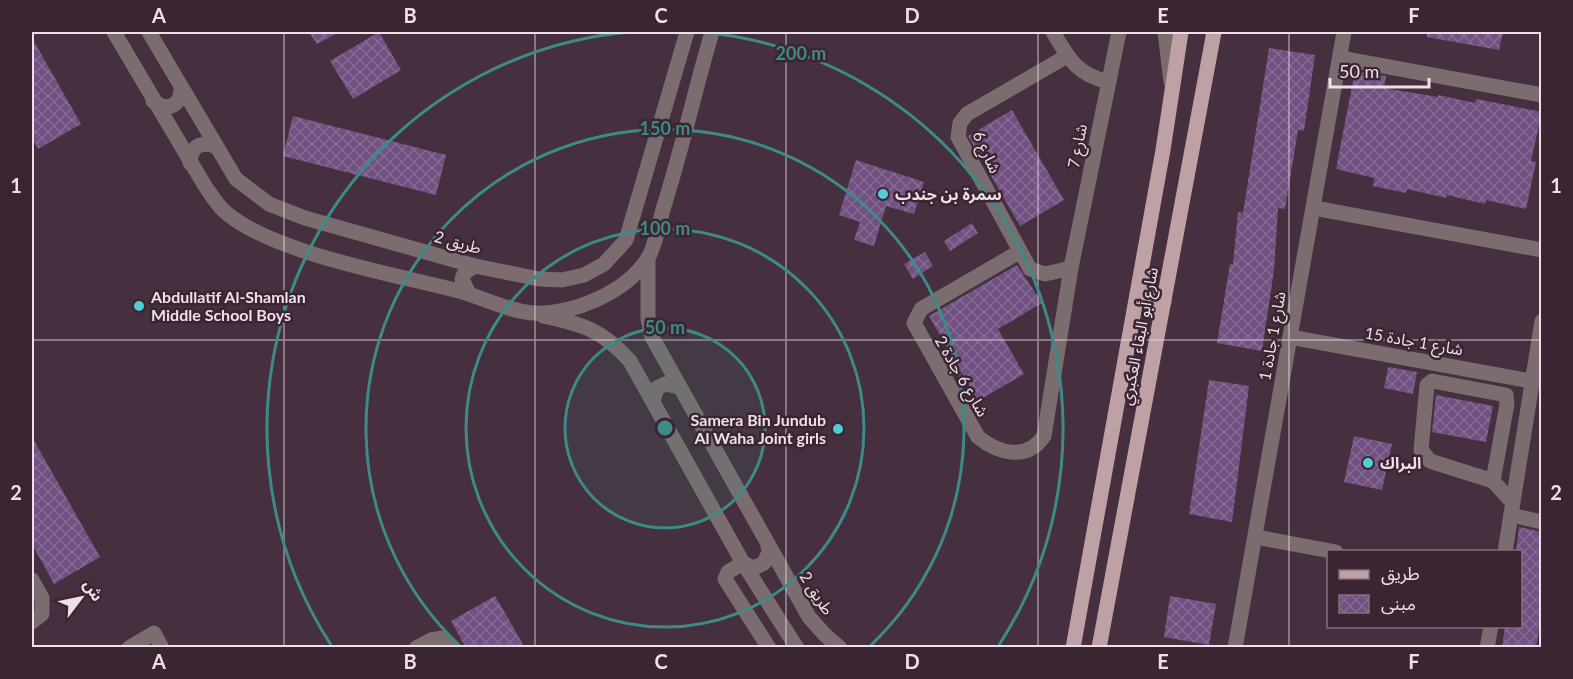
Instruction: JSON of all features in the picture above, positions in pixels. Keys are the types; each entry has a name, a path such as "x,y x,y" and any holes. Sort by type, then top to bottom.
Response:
{"main road":[{"name":"شارع أبو البقاء العكبري","path":"1073,648 1163,150 1181,32"},
{"name":"شارع أبو البقاء العكبري","path":"1099,648 1214,32"},
{"path":"1163,150 1165,176 1147,295 1152,303 1158,305 1164,302"}],"street":[{"name":"طريق 2","path":"114,32 190,164 222,209 247,227 277,241 309,251 531,313 586,325 613,342 630,361 742,563 797,648"},
{"name":"طريق 2","path":"149,32 236,179 269,204 412,249 475,266 539,279 562,280 595,270 626,240 687,32"},
{"name":"طريق 2","path":"712,32 691,118 648,258 650,328 679,387 809,617 840,648"},
{"path":"1053,32 1067,56 1081,72 1109,82"},
{"name":"شارع 7","path":"1071,268 1119,32"},
{"path":"1165,32 1172,84"},
{"name":"شارع 1 جادة 1","path":"1235,648 1344,32"},
{"name":"شارع 6","path":"1067,56 967,114 958,132 960,145 1030,269 1036,273 1045,274 1071,268"},
{"path":"1340,58 1542,95"},
{"path":"153,101 166,108 173,106 178,102 181,88"},
{"path":"666,108 673,122 679,124 691,118"},
{"path":"190,164 190,156 197,145 204,143 215,146"},
{"path":"647,171 658,163 663,165 667,167 672,181"},
{"path":"1314,208 1542,250"},
{"path":"404,276 418,268 420,262 412,249"},
{"name":"شارع 6 جادة 2","path":"1019,252 921,309 914,323 970,427 987,444 1005,451 1029,451 1044,435 1071,268"},
{"name":"طريق 2","path":"531,313 562,310 594,301 631,276 648,258"},
{"path":"469,294 462,279 465,272 475,266"},
{"path":"1505,550 1542,321"},
{"name":"شارع 1 جادة 15","path":"1290,337 1532,381"},
{"path":"1493,481 1507,404 1506,395 1432,381 1427,385 1425,396 1420,450 1430,461 1493,481 1512,508 1542,522"},
{"path":"653,401 657,388 665,384 679,387"},
{"path":"1256,537 1327,550"},
{"path":"768,546 768,558 759,567 753,568 742,563 728,572 726,584 769,648"},
{"path":"32,580 43,604 42,614 32,622"},
{"path":"1487,648 1491,628"},
{"path":"129,648 154,633 162,648"},
{"path":"416,648 431,639 442,638 453,648"}],"building":[{"path":"309,32 339,32 317,44"},
{"path":"379,32 401,70 353,99 330,61"},
{"path":"1427,32 1503,32 1499,50 1427,37"},
{"path":"32,38 81,124 38,149 32,137"},
{"path":"1269,48 1315,55 1304,131 1298,130 1285,209 1278,208 1274,270 1262,351 1217,343 1230,264 1233,264 1238,212 1243,213"},
{"path":"1355,71 1386,76 1384,88 1438,97 1438,95 1475,103 1476,99 1542,112 1531,161 1536,162 1526,209 1486,200 1485,204 1447,195 1446,198 1407,189 1406,193 1373,186 1374,178 1336,169"},
{"path":"1012,110 1064,200 1020,226 968,136"},
{"path":"293,116 446,155 436,195 283,156"},
{"name":"سمرة بن جندب","path":"856,160 924,182 914,214 886,206 874,246 854,240 860,222 839,215"},
{"path":"972,223 978,233 950,251 944,241"},
{"path":"925,252 933,266 913,279 904,264"},
{"path":"1017,265 1042,303 998,329 1024,374 978,401 929,316"},
{"path":"1388,367 1417,372 1413,394 1384,388"},
{"path":"1209,380 1249,386 1232,522 1189,514"},
{"path":"1436,395 1493,406 1486,442 1432,432"},
{"name":"البراك","path":"1354,436 1392,444 1382,490 1344,482"},
{"path":"32,437 100,557 54,584 32,544"},
{"path":"1519,527 1542,532 1542,611 1536,648 1502,648 1505,628 1522,628 1522,550 1516,550"},
{"path":"495,596 525,648 466,648 451,621"},
{"path":"1170,596 1216,604 1209,645 1164,637"}],"place":[{"name":"سمرة بن جندب","path":"883,194"},
{"name":"Abdullatif Al-Shamlan Middle School Boys","path":"139,306"},
{"name":"Samera Bin Jundub Al Waha Joint girls","path":"838,429"},
{"name":"البراك","path":"1368,463"}]}
